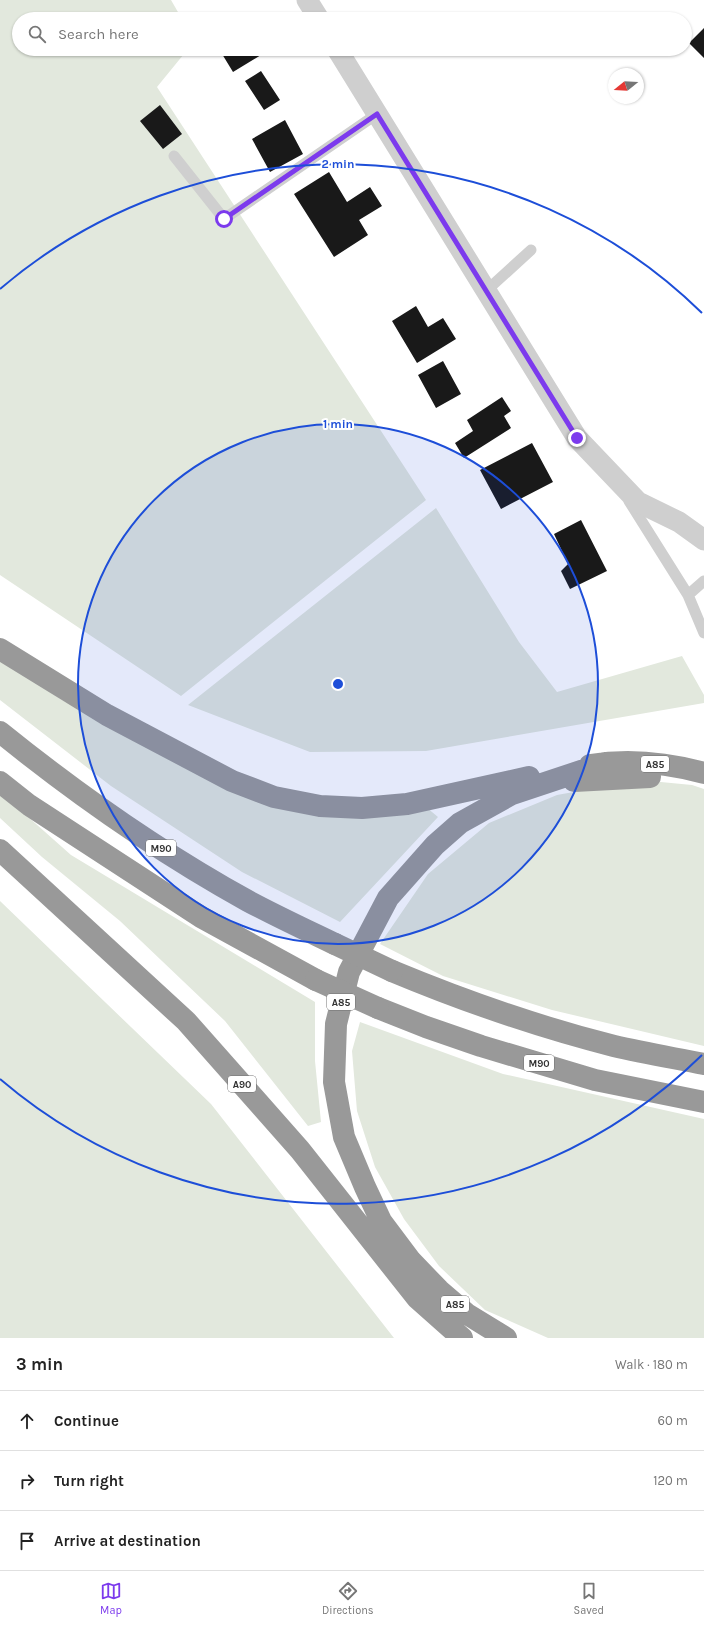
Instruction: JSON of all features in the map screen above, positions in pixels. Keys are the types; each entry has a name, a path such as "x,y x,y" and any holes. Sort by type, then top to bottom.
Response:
{"highway":[{"path":"0,649 107,715 232,781 274,797 320,806 362,808 407,804 550,772 605,763"},
{"name":"M90","path":"0,732 86,798 185,864 248,901 392,971 498,1012 615,1046 704,1064"},
{"name":"A85","path":"506,1338 466,1314 439,1290 412,1261 381,1221 365,1187 344,1137 334,1082 336,1024 349,972 388,898 435,845 460,823 512,794 605,763 653,764 704,773"},
{"path":"512,794 571,782 642,777 699,780 704,782"},
{"name":"M90","path":"0,782 29,805 201,917 316,980 378,1008 426,1027 481,1046 596,1080 704,1102"},
{"name":"A90","path":"0,850 186,1021 300,1150 417,1298 462,1338"}],"street":[{"path":"307,0 315,12"},
{"path":"341,56 577,438 638,502 679,522 704,540"}],"lane":[{"path":"174,156 224,219 377,114"},
{"path":"486,291 531,250"},
{"path":"612,474 688,595 704,633"},
{"path":"688,595 704,580"}],"shaded area":[{"path":"0,0 171,0 178,12 12,12 12,56 182,56 157,87 426,500 181,696 0,575"},
{"path":"436,508 519,642 557,692 682,656 704,695 704,703 426,751 310,752 188,705"},
{"path":"0,659 62,700 204,772 276,805 426,807 438,817 340,922 242,872 111,786 0,700"},
{"path":"640,780 692,785 704,789 704,1046 552,1010 443,976 380,944 428,874 489,823 557,795"},
{"path":"0,792 71,855 315,1002 315,1061 321,1122 308,1126 225,1021 120,921 42,857 0,818"},
{"path":"0,901 211,1104 394,1338 0,1338"},
{"path":"360,1022 503,1074 704,1119 704,1338 548,1338 485,1310 439,1266 404,1219 375,1167 357,1111 352,1051"}],"building":[{"path":"704,28 704,58 692,46 692,40"},
{"path":"223,56 259,56 233,72"},
{"path":"261,71 280,100 264,110 245,81"},
{"path":"160,105 182,134 163,149 140,121"},
{"path":"285,120 303,154 270,172 252,139"},
{"path":"329,172 347,202 370,187 382,206 359,220 368,235 334,257 294,194"},
{"path":"416,306 428,327 443,318 456,339 417,363 392,321"},
{"path":"443,361 461,394 436,408 418,375"},
{"path":"502,397 511,411 504,416 511,428 464,458 455,443 473,431 467,420"},
{"path":"532,443 553,482 501,509 480,470"},
{"path":"581,520 607,571 570,589 561,571 568,564 554,534"}],"route":[{"path":"224,219 377,114 577,438"}]}
